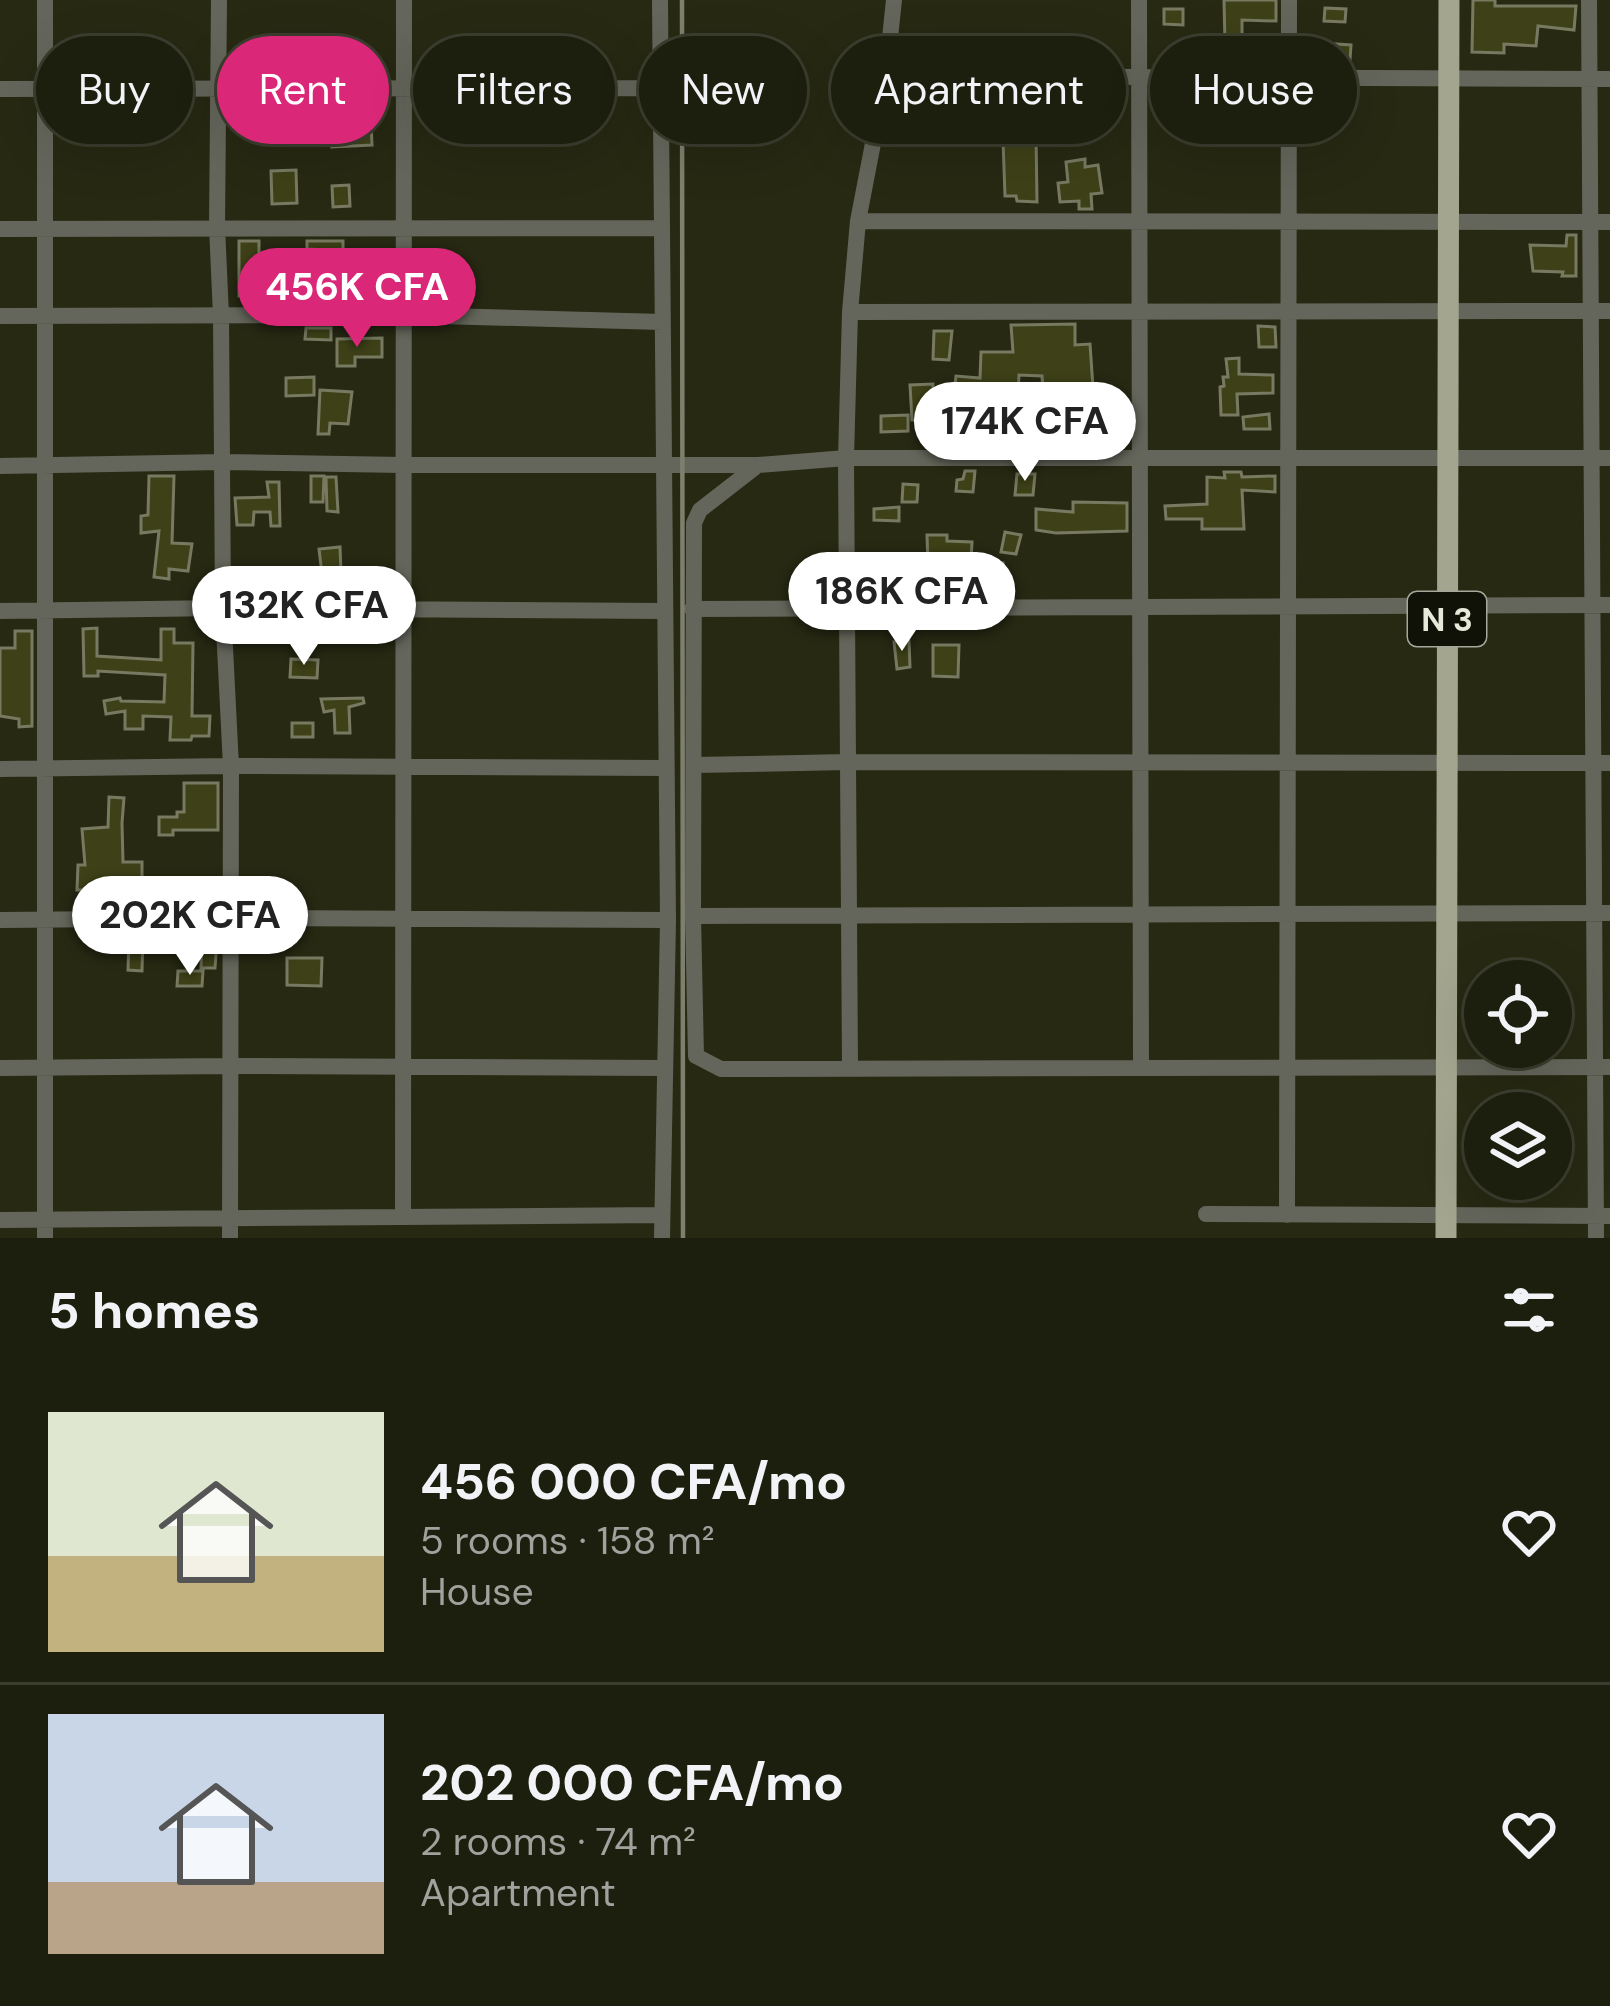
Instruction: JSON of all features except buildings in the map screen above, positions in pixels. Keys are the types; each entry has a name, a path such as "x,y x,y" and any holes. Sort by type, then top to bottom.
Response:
{"main road":[{"name":"N 3","path":"1446,1227 1449,0"}],"street":[{"path":"45,0 45,36"},
{"path":"218,36 219,0"},
{"path":"403,1217 404,0"},
{"path":"660,0 660,36"},
{"path":"890,36 894,0"},
{"path":"1139,0 1142,1068"},
{"path":"1288,0 1288,36"},
{"path":"1589,0 1591,311 1601,458 1603,1216 1595,1238"},
{"path":"1126,77 1150,77"},
{"path":"1357,78 1610,80"},
{"path":"0,88 36,88"},
{"path":"389,88 639,88"},
{"path":"193,89 217,89"},
{"path":"45,144 45,1229"},
{"path":"217,144 223,608 231,766 230,1238"},
{"path":"661,144 668,920 662,1238"},
{"path":"850,1068 846,458 857,221 872,144"},
{"path":"1287,1215 1288,144"},
{"path":"857,221 1610,222"},
{"path":"0,229 662,228"},
{"path":"850,312 1610,311"},
{"path":"0,316 404,315 662,322"},
{"path":"0,466 222,462 758,465 846,458 1601,458"},
{"path":"758,465 700,510 694,523 696,1056 721,1069 1602,1067"},
{"path":"692,609 1601,605"},
{"path":"0,611 664,611"},
{"path":"695,765 1602,763"},
{"path":"0,769 666,769"},
{"path":"693,916 1602,913"},
{"path":"0,920 668,920"},
{"path":"0,1068 665,1068"},
{"path":"1206,1214 1446,1227 1603,1216"},
{"path":"0,1220 45,1229 230,1216 662,1215"}],"railway":[{"path":"682,0 683,1238"}]}
